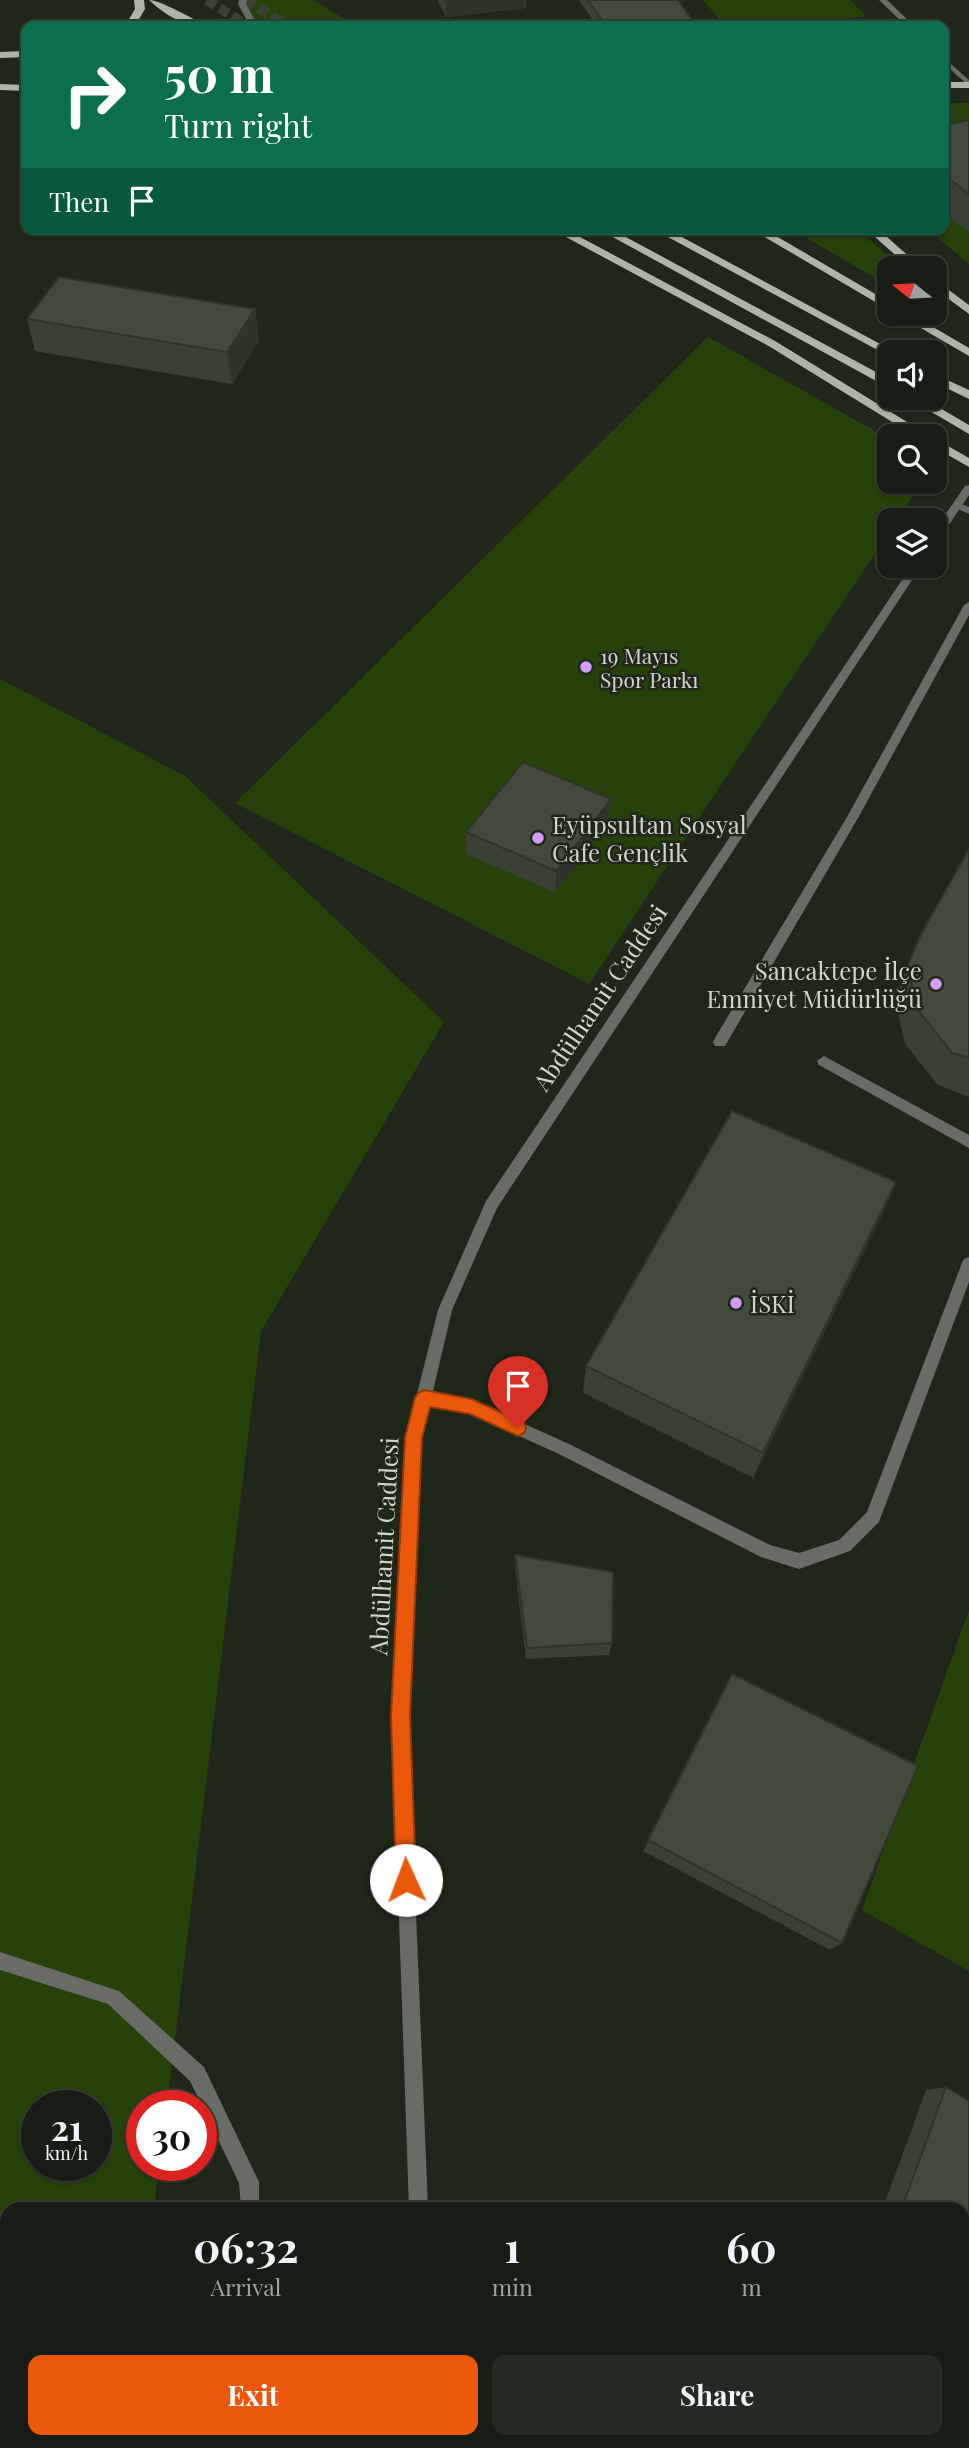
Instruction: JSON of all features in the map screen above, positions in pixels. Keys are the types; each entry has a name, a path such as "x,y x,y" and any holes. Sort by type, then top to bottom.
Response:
{"main road":[{"path":"133,21 140,9 139,0"},
{"path":"154,0 174,15 188,21"},
{"path":"0,55 21,54"},
{"path":"0,61 21,61"},
{"path":"949,85 969,84"},
{"path":"0,87 21,88"},
{"path":"567,235 771,343 904,424"},
{"path":"614,235 877,377"},
{"path":"669,235 877,346"},
{"path":"766,235 877,300"},
{"path":"878,235 903,256"},
{"path":"947,293 969,311"},
{"path":"922,326 969,353"},
{"path":"947,384 969,395"},
{"path":"934,410 969,430"},
{"path":"947,450 969,463"}],"street":[{"path":"243,0 242,4 251,21"},
{"path":"883,0 905,21"},
{"path":"949,65 969,84"},
{"path":"947,520 969,488"},
{"path":"957,505 969,511"},
{"name":"Abdülhamit Caddesi","path":"418,2202 400,1716 414,1438 445,1310 491,1205 760,806 909,578"},
{"path":"720,1042 852,818 969,605"},
{"path":"824,1062 969,1142"},
{"path":"424,1398 471,1407 564,1449 767,1552 799,1561 844,1545 873,1517 969,1263"},
{"path":"0,1961 113,1997 197,2074 250,2182 250,2202"}],"green space":[{"path":"242,0 314,0 347,21 258,21"},
{"path":"703,0 850,0 866,16 830,21 721,21"},
{"path":"949,103 969,103 969,264 934,235 949,235"},
{"path":"801,235 865,235 888,256 877,256 877,279"},
{"name":"19 Mayıs Spor Parkı","path":"708,337 877,432 877,494 914,494 905,508 877,508 877,550 589,984 235,803"},
{"path":"0,679 185,776 444,1022 261,1331 169,2090 126,2090 126,2181 157,2181 155,2202 0,2202"},
{"path":"969,1610 969,1971 862,1910"}],"building":[{"path":"588,0 678,0 693,21 603,21"},
{"path":"969,120 969,194 949,179 949,125"},
{"path":"59,277 255,309 227,352 27,319"},
{"name":"Eyüpsultan Sosyal Cafe Gençlik","path":"523,762 611,799 556,871 466,832"},
{"name":"Sancaktepe İlçe Emniyet Müdürlüğü","path":"969,849 969,1058 952,1053 918,1010 907,967 922,932"},
{"name":"İSKİ","path":"732,1111 896,1182 763,1453 586,1366"},
{"path":"515,1555 613,1572 612,1643 527,1648"},
{"path":"732,1674 918,1766 842,1943 648,1840"},
{"path":"946,2087 969,2101 969,2202 904,2202"}],"tunnel":[{"path":"207,0 240,21"},
{"path":"246,0 279,21"}],"place":[{"name":"19 Mayıs Spor Parkı","path":"586,667"},
{"name":"Eyüpsultan Sosyal Cafe Gençlik","path":"538,838"},
{"name":"Sancaktepe İlçe Emniyet Müdürlüğü","path":"936,984"},
{"name":"İSKİ","path":"736,1303"}],"route":[{"path":"406,1880 400,1716 414,1438 424,1398 471,1407 518,1428"}]}
